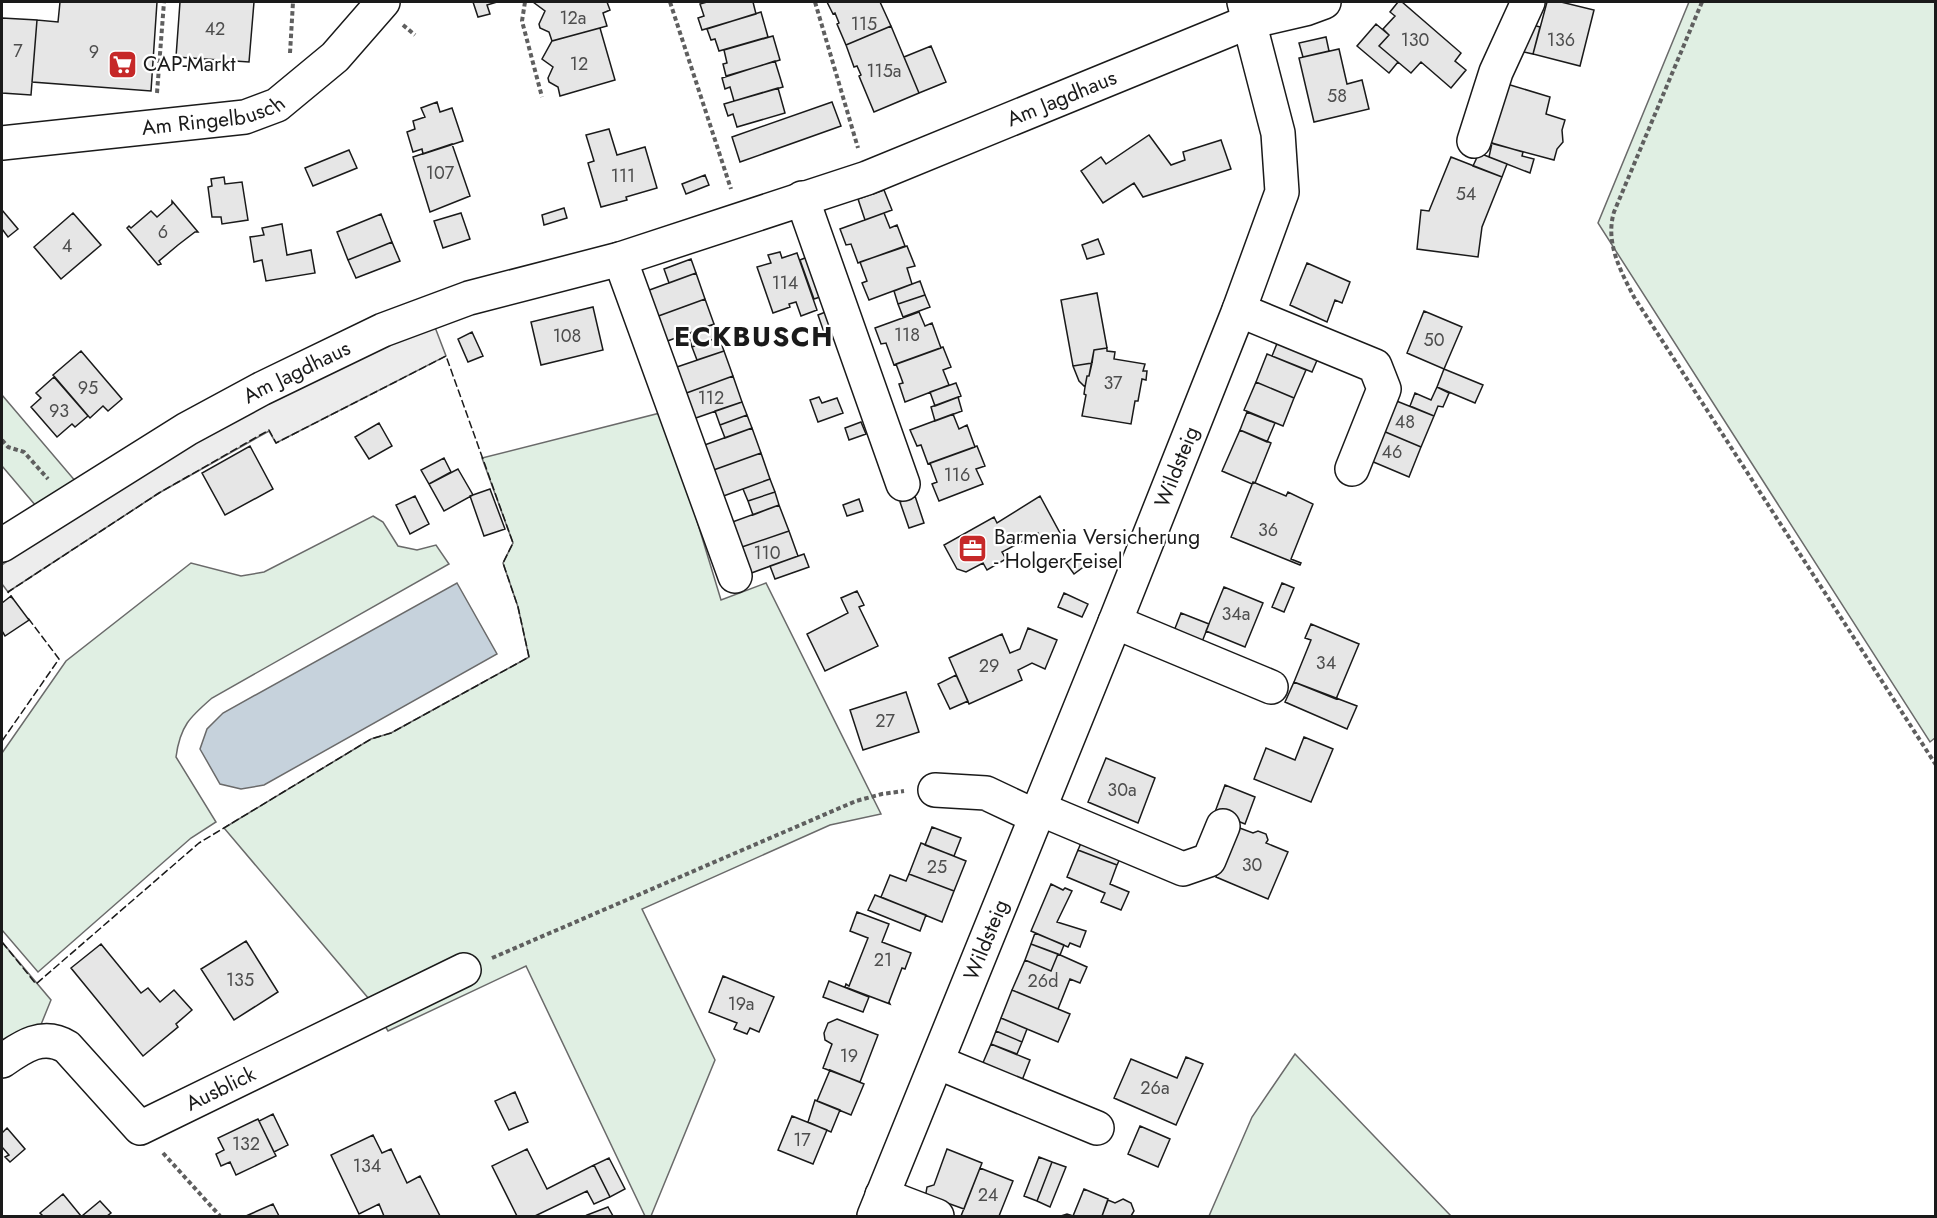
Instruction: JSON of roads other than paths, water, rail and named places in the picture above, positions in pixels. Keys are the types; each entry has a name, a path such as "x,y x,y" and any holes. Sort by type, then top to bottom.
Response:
{"street":[{"name":"Am Ringelbusch","path":"2,143 244,117 277,105 335,57 383,2"},
{"name":"Am Jagdhaus","path":"2,545 196,423 261,388 383,330 469,298 620,259 867,178 1246,12 1305,9 1324,2"},
{"path":"1474,141 1496,72 1528,2"},
{"name":"Wildsteig","path":"936,1216 878,1206 1039,813 1239,310 1282,192 1278,133 1246,12"},
{"path":"802,198 903,484"},
{"path":"620,259 735,576"},
{"path":"1239,310 1375,366 1384,389 1352,469"},
{"path":"1115,622 1271,687"},
{"path":"935,790 986,793 1183,869 1209,860 1223,826"},
{"name":"Ausblick","path":"2,1061 32,1043 41,1040 58,1041 67,1047 140,1128 464,970"},
{"path":"937,1062 1097,1128"}],"place":[{"name":"CAP-Markt","path":"122,64"},
{"name":"Barmenia Versicherung - Holger Feisel","path":"973,549"}],"district":[{"name":"ECKBUSCH","path":"754,336"}]}
